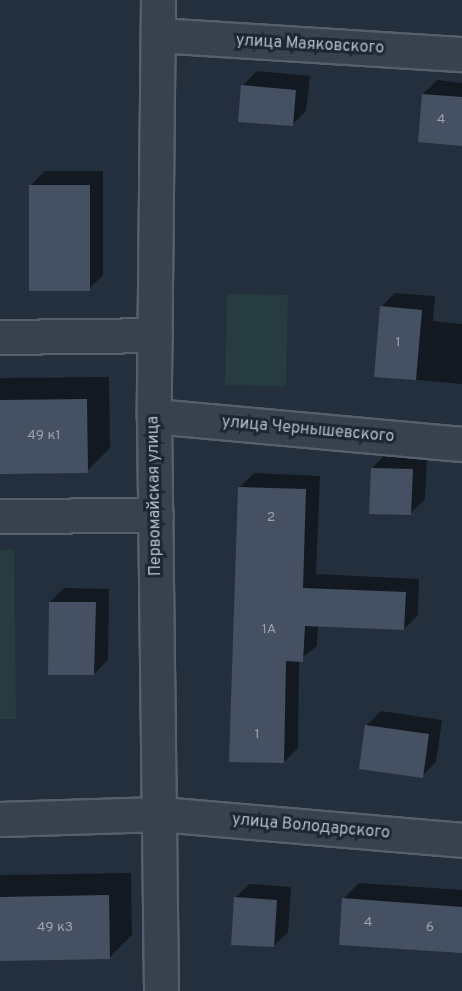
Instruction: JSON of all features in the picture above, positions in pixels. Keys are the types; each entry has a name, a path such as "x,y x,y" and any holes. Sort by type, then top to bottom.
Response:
{"street":[{"name":"Первомайская улица","path":"158,0 154,416 161,991"},
{"name":"улица Маяковского","path":"158,35 462,54"},
{"path":"0,337 155,335"},
{"name":"улица Чернышевского","path":"154,416 462,444"},
{"path":"0,516 156,515"},
{"name":"улица Володарского","path":"0,819 160,814 462,840"}],"green space":[{"path":"227,294 288,295 286,386 225,385"},
{"path":"0,550 14,550 16,719 0,719"}],"building":[{"path":"241,85 296,90 293,126 238,122"},
{"path":"422,94 462,97 462,146 418,142"},
{"path":"29,185 90,185 90,291 29,291"},
{"path":"380,306 422,310 416,380 374,377"},
{"path":"87,399 88,473 0,474 0,400"},
{"path":"371,468 413,469 411,515 369,514"},
{"path":"238,487 306,489 303,588 406,592 404,630 305,626 303,662 286,661 284,763 229,762"},
{"path":"49,602 96,602 94,675 48,675"},
{"path":"365,725 429,734 423,778 359,769"},
{"path":"109,895 110,959 0,961 0,897"},
{"path":"234,897 277,900 274,947 231,945"},
{"path":"342,898 462,907 462,953 339,945"}]}
